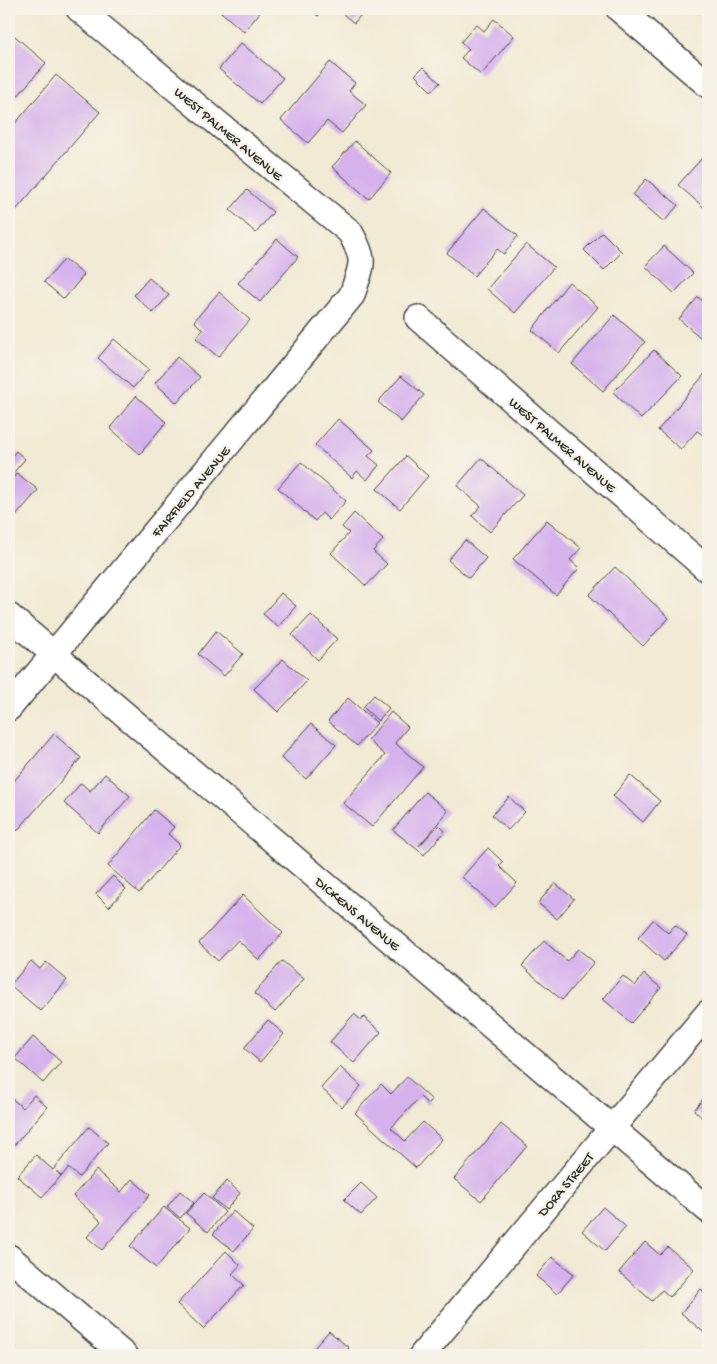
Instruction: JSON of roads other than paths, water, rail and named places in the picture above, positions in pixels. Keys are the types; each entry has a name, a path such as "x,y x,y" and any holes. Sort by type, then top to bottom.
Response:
{"street":[{"name":"WEST PALMER AVENUE","path":"79,9 350,232 362,254 362,268"},
{"path":"619,9 708,85"},
{"name":"FAIRFIELD AVENUE","path":"9,708 352,295 362,268"},
{"name":"WEST PALMER AVENUE","path":"418,318 708,570"},
{"name":"DICKENS AVENUE","path":"9,616 708,1210"},
{"name":"DORA STREET","path":"422,1355 708,1013"},
{"path":"9,1257 124,1355"}]}
